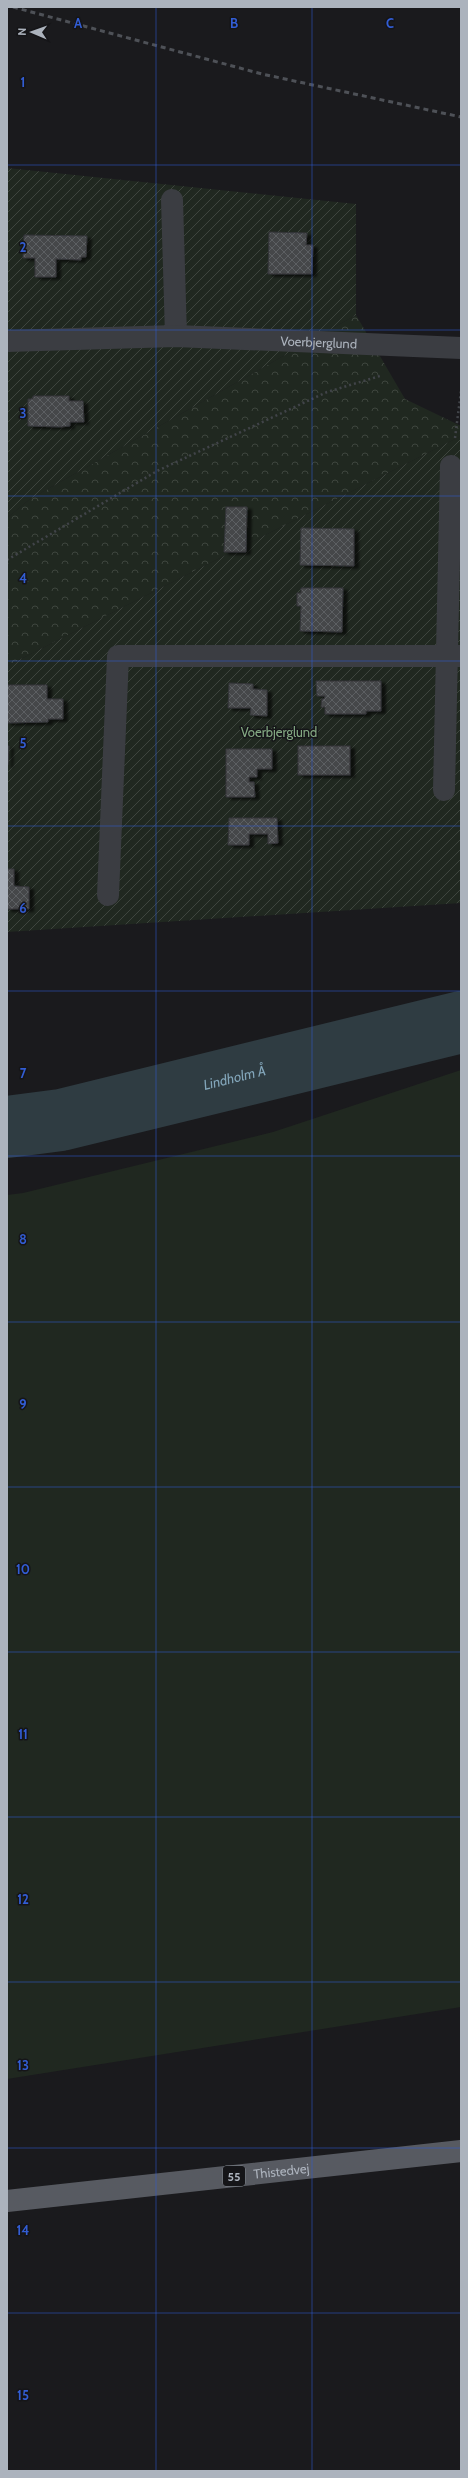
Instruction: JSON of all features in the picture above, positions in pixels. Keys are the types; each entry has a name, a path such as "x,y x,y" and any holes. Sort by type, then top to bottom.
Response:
{"main road":[{"name":"Thistedvej","path":"7,2201 461,2151"}],"street":[{"path":"172,200 176,336"},
{"name":"Voerbjerglund","path":"7,341 176,336 461,348"},
{"path":"444,790 454,656 451,466"},
{"path":"108,895 118,656 454,656"}],"path":[{"path":"7,560 157,471 327,392 386,374"},
{"path":"451,466 461,391"}],"green space":[{"path":"7,168 356,204 356,315 30,499 7,518"},
{"path":"356,315 405,399 461,426 461,436 7,666 7,518 30,499"},
{"name":"Voerbjerglund","path":"461,436 461,903 7,932 7,666"},
{"path":"461,1070 461,2007 7,2079 7,1195 23,1193 273,1132"}],"building":[{"path":"269,232 307,233 306,245 313,245 312,274 268,274"},
{"path":"24,235 87,236 86,257 81,257 81,260 56,259 56,277 35,277 35,258 23,258"},
{"path":"33,396 69,396 69,401 83,401 84,422 70,422 70,426 61,427 28,426 28,399 33,399"},
{"path":"226,507 247,507 246,552 224,552"},
{"path":"301,528 354,529 354,566 300,565"},
{"path":"301,588 343,588 342,632 300,631 301,606 297,606 297,593 301,593"},
{"path":"316,681 381,681 381,711 366,711 366,714 325,714 325,707 321,707 322,699 324,699 325,696 317,696"},
{"path":"229,683 253,684 253,689 267,690 267,716 250,715 251,708 228,708"},
{"path":"7,685 47,685 47,699 63,699 63,719 48,719 48,722 7,723"},
{"path":"7,746 9,746 8,765 7,765"},
{"path":"298,746 350,746 350,775 298,775"},
{"path":"226,749 272,749 272,769 257,769 257,777 249,777 249,782 254,782 255,797 226,797"},
{"path":"229,818 277,818 278,843 268,844 268,834 249,834 249,845 228,845"},
{"path":"7,869 14,869 14,886 29,887 29,909 7,909"}],"waterway":[{"name":"Lindholm Å","path":"7,1127 61,1120 461,1022"}],"railway":[{"path":"13,7 262,74 461,117"}]}
